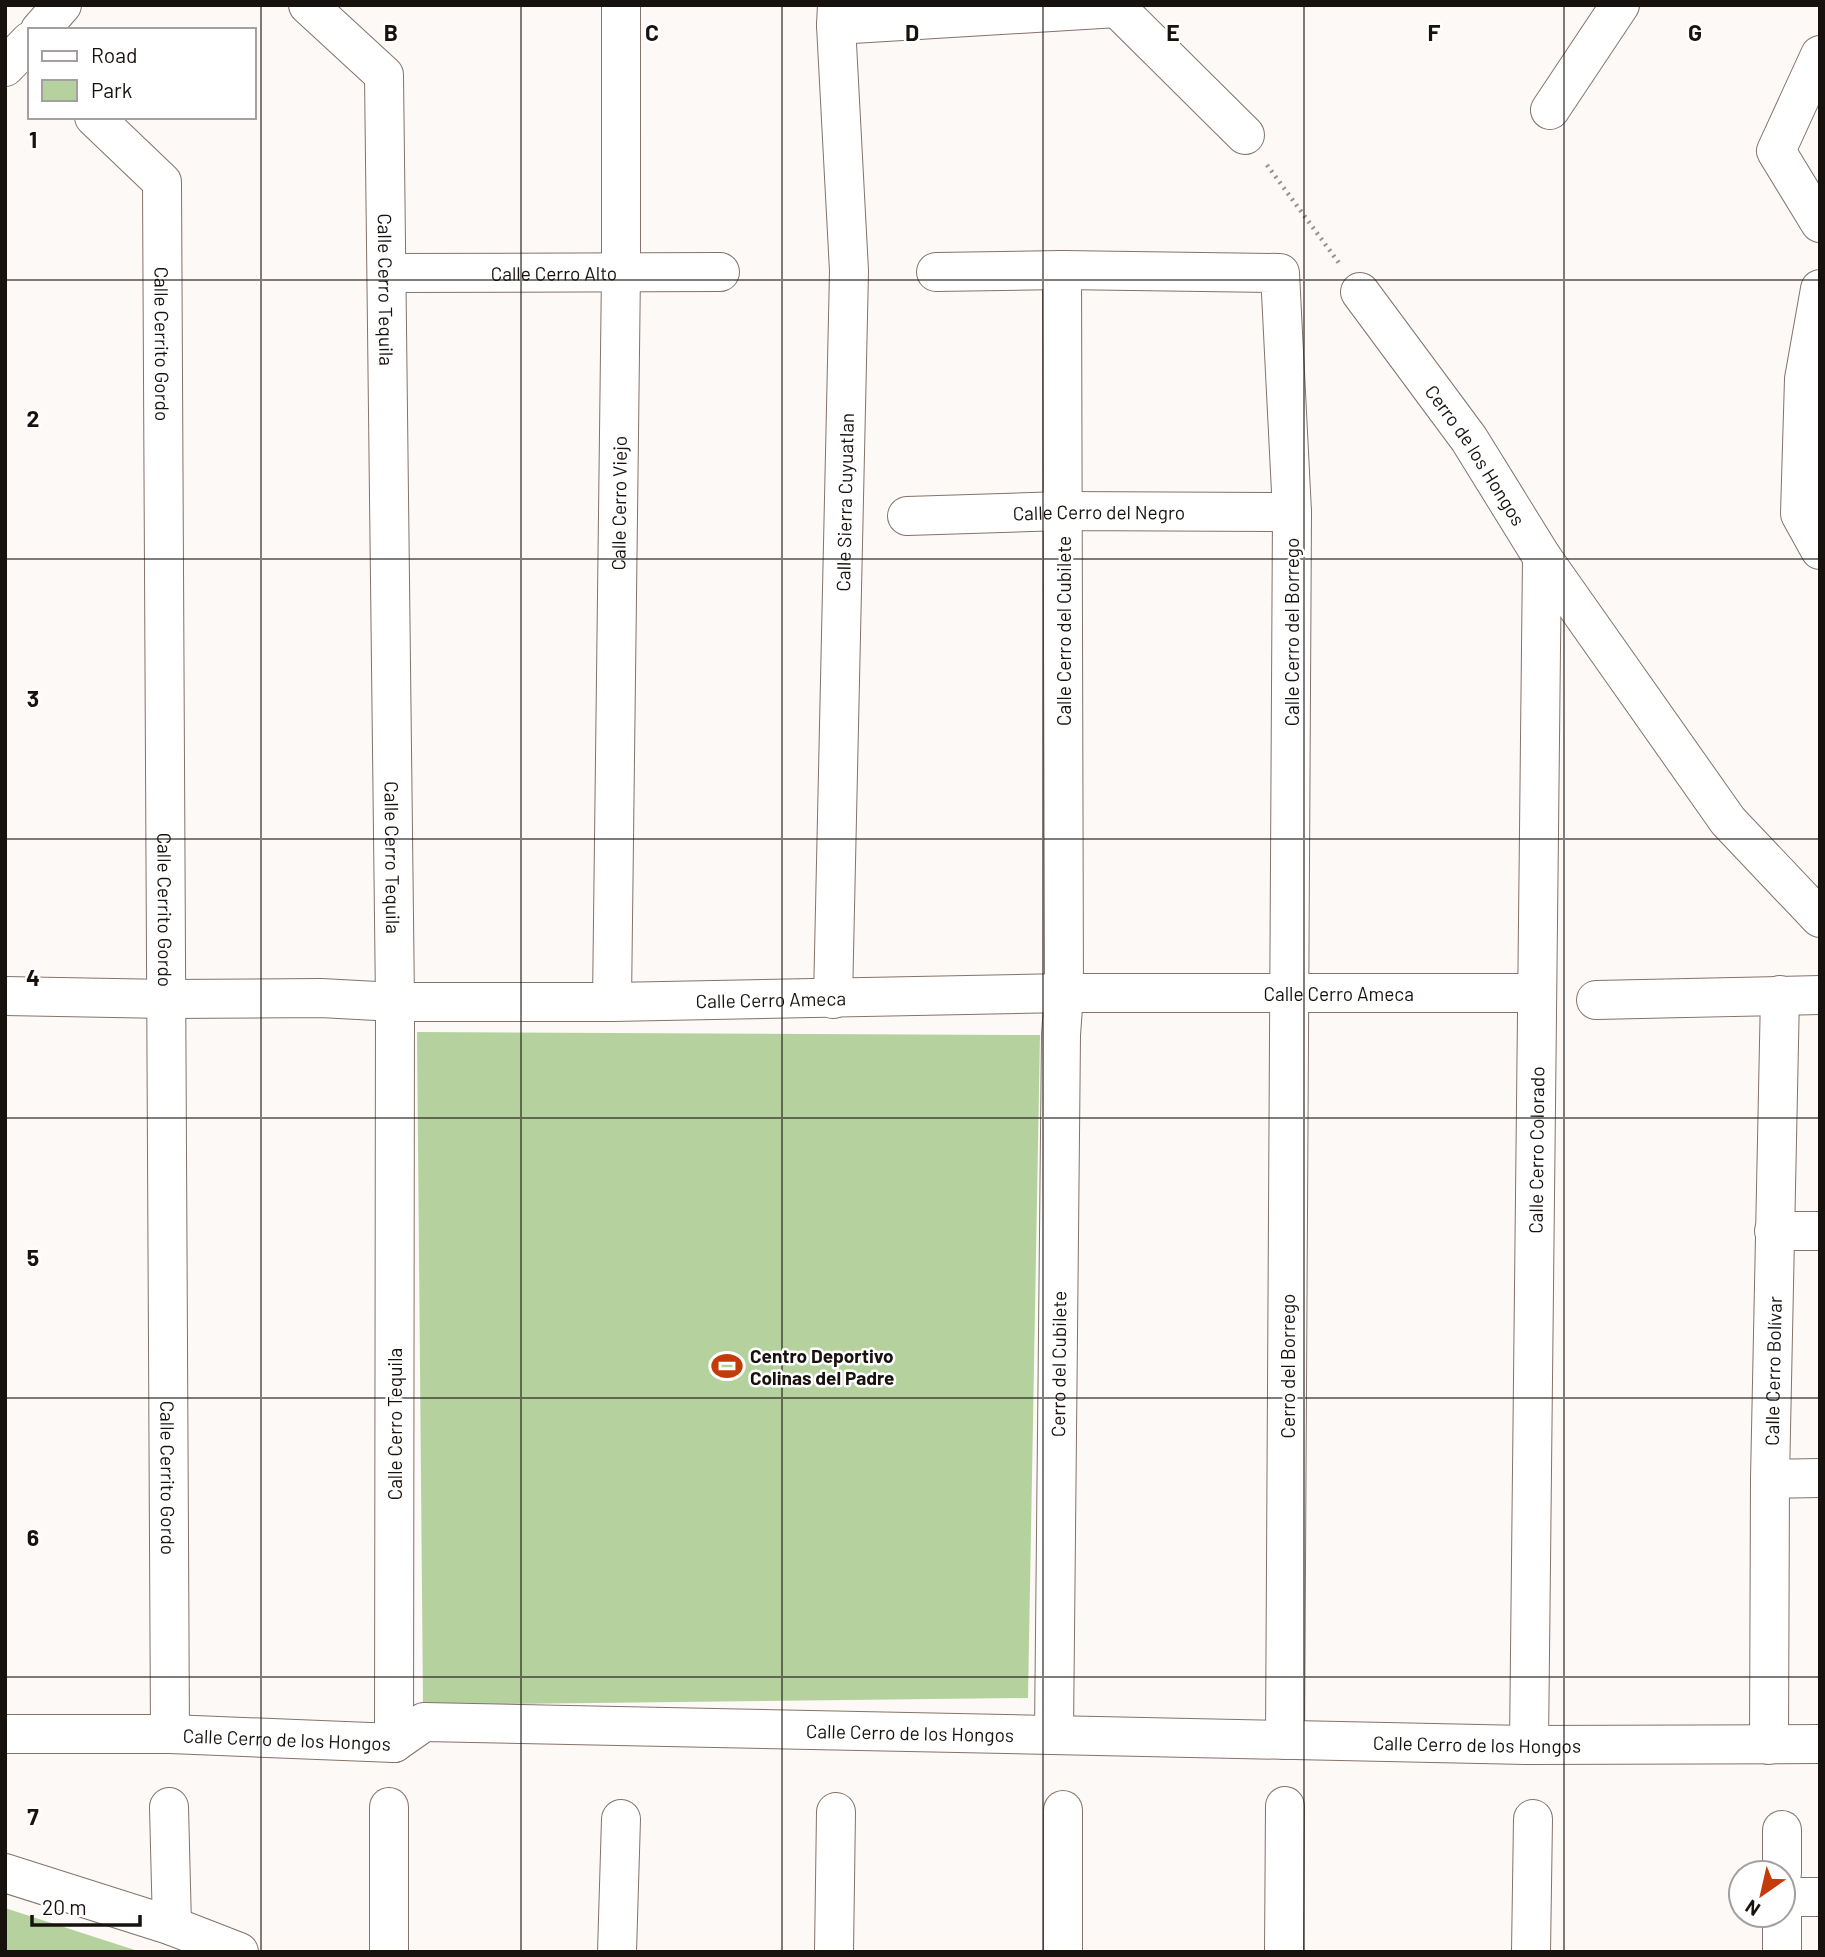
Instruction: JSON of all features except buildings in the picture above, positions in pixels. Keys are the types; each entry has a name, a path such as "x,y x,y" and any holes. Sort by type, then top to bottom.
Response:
{"street":[{"path":"42,28 62,5"},
{"name":"Calle Cerro Tequila","path":"308,5 384,75 395,1002 394,1743"},
{"name":"Calle Cerro Viejo","path":"612,1002 621,271 621,5"},
{"path":"1550,110 1620,5"},
{"path":"836,15 1115,7 1245,135"},
{"name":"Calle Sierra Cuyuatlan","path":"834,999 849,271 836,15"},
{"path":"1820,55 1776,151 1820,223"},
{"name":"Calle Cerrito Gordo","path":"96,119 162,182 170,1734"},
{"path":"936,272 1062,270"},
{"name":"Calle Cerro del Borrego","path":"1062,270 1280,273 1292,512 1289,992"},
{"name":"Calle Cerro del Cubilete","path":"1062,270 1063,993"},
{"name":"Calle Cerro Alto","path":"388,273 720,272"},
{"path":"1820,289 1804,379 1800,513 1820,550"},
{"name":"Cerro de los Hongos","path":"1360,292 1469,439 1542,557 1728,821 1820,918"},
{"name":"Calle Cerro del Negro","path":"907,516 1062,511 1292,512"},
{"name":"Calle Cerro Colorado","path":"1529,1745 1542,557"},
{"name":"Cerro del Borrego","path":"1285,1740 1289,992"},
{"name":"Calle Cerro Ameca","path":"5,996 321,998 395,1002 612,1002 1063,993 1536,993"},
{"name":"Cerro del Cubilete","path":"1054,1733 1063,993"},
{"name":"Calle Cerro Bolívar","path":"1769,1745 1770,1479 1780,995"},
{"path":"1596,1000 1820,995"},
{"path":"1774,1231 1820,1231"},
{"path":"1770,1479 1820,1478"},
{"name":"Calle Cerro de los Hongos","path":"5,1734 170,1734 394,1743 424,1721 1529,1745 1820,1744"},
{"path":"1284,1952 1286,1806"},
{"path":"169,1807 172,1926"},
{"path":"389,1807 389,1952"},
{"path":"1063,1810 1063,1952"},
{"path":"834,1952 836,1812"},
{"path":"617,1952 621,1819"},
{"path":"1531,1952 1533,1819"},
{"path":"1782,1830 1782,1859"},
{"path":"5,1873 172,1926 239,1952"},
{"path":"1797,1897 1820,1897"},
{"path":"1782,1929 1782,1952"}],"path":[{"path":"1245,135 1360,292"}],"green space":[{"name":"Centro Deportivo Colinas del Padre","path":"417,1032 1040,1035 1028,1698 423,1705"},
{"path":"5,1908 141,1952 5,1952"}],"place":[{"name":"Centro Deportivo Colinas del Padre","path":"727,1366"}]}
